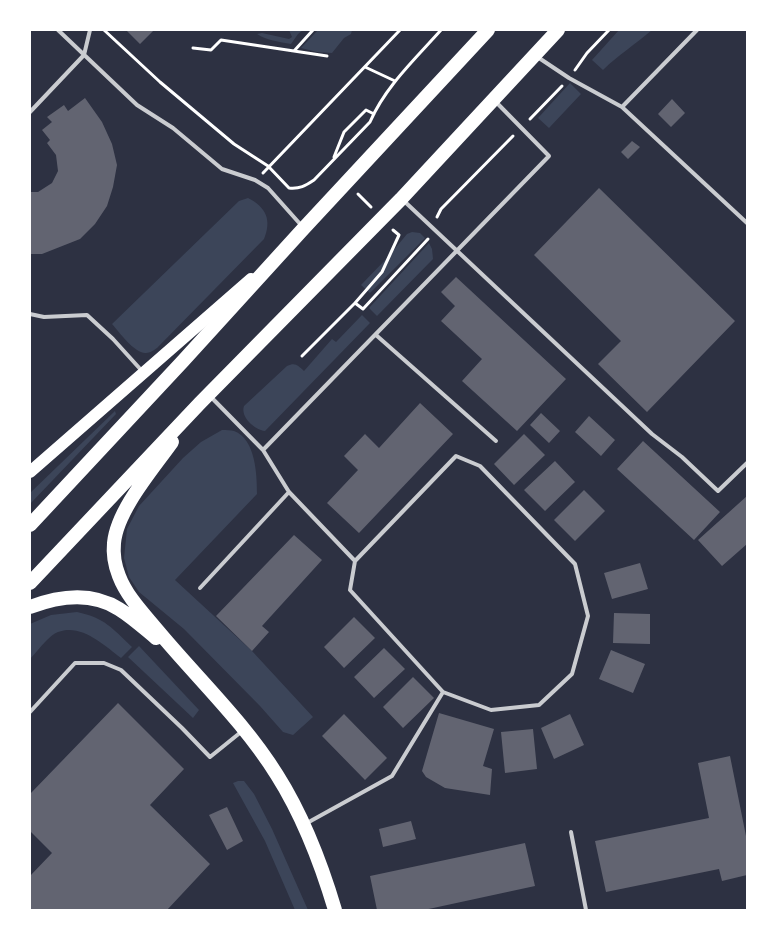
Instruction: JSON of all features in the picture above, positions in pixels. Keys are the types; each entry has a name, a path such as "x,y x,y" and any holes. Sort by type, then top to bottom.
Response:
{"highway":[{"path":"30,525 183,362 281,253 488,30"},
{"path":"30,583 204,399 401,199 558,30"},
{"path":"204,399 123,513 116,529 114,544 119,576 130,597 243,729 276,774 303,825 328,887 335,910"},
{"path":"30,607 49,600 66,597 84,597 101,602 118,608 177,654"}],"main road":[{"path":"30,472 281,253"}],"lane":[{"path":"58,30 137,105 173,128 222,168 255,180 268,188 304,228"},
{"path":"30,112 84,55 90,30"},
{"path":"622,107 697,30"},
{"path":"535,55 569,78 622,107 747,223"},
{"path":"263,450 549,156 494,100"},
{"path":"401,199 652,434 682,457 718,491 747,463"},
{"path":"30,314 44,316 87,315 143,372"},
{"path":"376,335 496,441"},
{"path":"204,399 263,450 289,492 355,561"},
{"path":"456,456 480,466 575,564 588,616 572,674 539,705 491,710 443,692 350,590 355,561 456,456"},
{"path":"200,588 289,492"},
{"path":"30,712 75,663 104,664 121,670 210,757 243,729"},
{"path":"303,825 392,776 443,692"},
{"path":"571,832 586,910"}],"path":[{"path":"104,30 160,82 252,157 268,166 289,188 304,187 314,180 370,122 395,81 441,30"},
{"path":"294,51 313,30"},
{"path":"255,180 400,30"},
{"path":"355,302 363,309 428,240 441,209 569,78 587,53 608,30"},
{"path":"193,48 211,50 221,40 326,56"},
{"path":"365,67 395,81"},
{"path":"331,167 344,132 366,110 374,114"},
{"path":"351,187 372,208"},
{"path":"302,356 382,272 399,235 392,228"}],"shaded area":[{"path":"289,30 303,30 291,44 268,39 257,34 262,33 289,39 292,37"},
{"path":"318,30 352,30 351,34 344,38 332,53 301,48"},
{"path":"619,30 652,30 603,70 592,60"},
{"path":"570,83 581,94 549,128 538,118"},
{"path":"248,198 259,206 266,215 267,226 264,239 157,348 147,353 137,350 112,324 239,201"},
{"path":"412,232 420,233 425,238 370,293 361,285 407,234"},
{"path":"429,243 433,259 377,316 369,308"},
{"path":"362,315 370,323 265,431 249,422 244,414 244,406 287,366 295,365 304,371 332,339 336,342"},
{"path":"115,411 116,414 30,504 30,493"},
{"path":"222,430 234,431 247,442 256,468 257,494 175,580 252,651 313,717 293,735 283,732 184,629 139,592 129,577 124,558 127,529 139,506 183,458 201,442"},
{"path":"77,612 95,617 113,629 132,647 121,658 92,637 75,630 67,630 51,636 30,659 30,624 51,615"},
{"path":"139,646 199,710 193,718 128,657"},
{"path":"244,781 254,794 272,829 308,910 295,910 265,841 233,783"}],"building":[{"path":"126,30 154,30 140,44"},
{"path":"85,98 102,122 112,144 117,165 107,206 95,224 80,239 42,254 30,254 30,192 38,192 52,183 58,171 56,155 47,143 50,140 42,130 52,122 47,117 64,105 68,111"},
{"path":"672,99 685,113 671,127 658,114"},
{"path":"632,141 640,147 628,159 621,152"},
{"path":"599,188 735,321 647,412 598,364 621,341 534,255"},
{"path":"456,277 566,379 517,431 462,381 482,359 441,321 455,306 441,292"},
{"path":"420,403 453,434 359,533 327,503 358,470 344,456 365,434 379,448"},
{"path":"541,413 560,431 549,443 530,425"},
{"path":"589,416 615,440 601,456 575,432"},
{"path":"524,434 545,455 514,485 494,464"},
{"path":"643,441 720,512 694,540 617,469"},
{"path":"555,461 575,482 545,511 524,490"},
{"path":"584,490 605,511 575,541 554,520"},
{"path":"747,496 747,544 722,566 698,540"},
{"path":"294,535 322,560 262,626 269,632 252,651 216,616"},
{"path":"640,563 648,589 612,599 604,573"},
{"path":"614,613 650,614 650,644 613,643"},
{"path":"354,617 375,638 344,668 324,647"},
{"path":"384,648 405,669 374,698 354,677"},
{"path":"611,650 645,664 633,693 599,679"},
{"path":"413,677 434,698 403,728 383,707"},
{"path":"118,703 184,769 150,805 210,864 167,910 30,910 30,876 52,853 30,831 30,794"},
{"path":"439,713 494,729 483,766 492,769 490,795 445,788 426,777 422,771"},
{"path":"344,714 387,758 365,780 322,736"},
{"path":"570,714 584,745 554,759 541,728"},
{"path":"533,729 537,769 505,773 501,732"},
{"path":"730,756 747,841 747,875 722,881 719,869 606,892 595,841 709,818 698,763"},
{"path":"227,807 243,841 227,850 209,815"},
{"path":"411,821 416,839 383,847 379,829"},
{"path":"525,843 535,886 424,910 377,910 370,876"}]}
